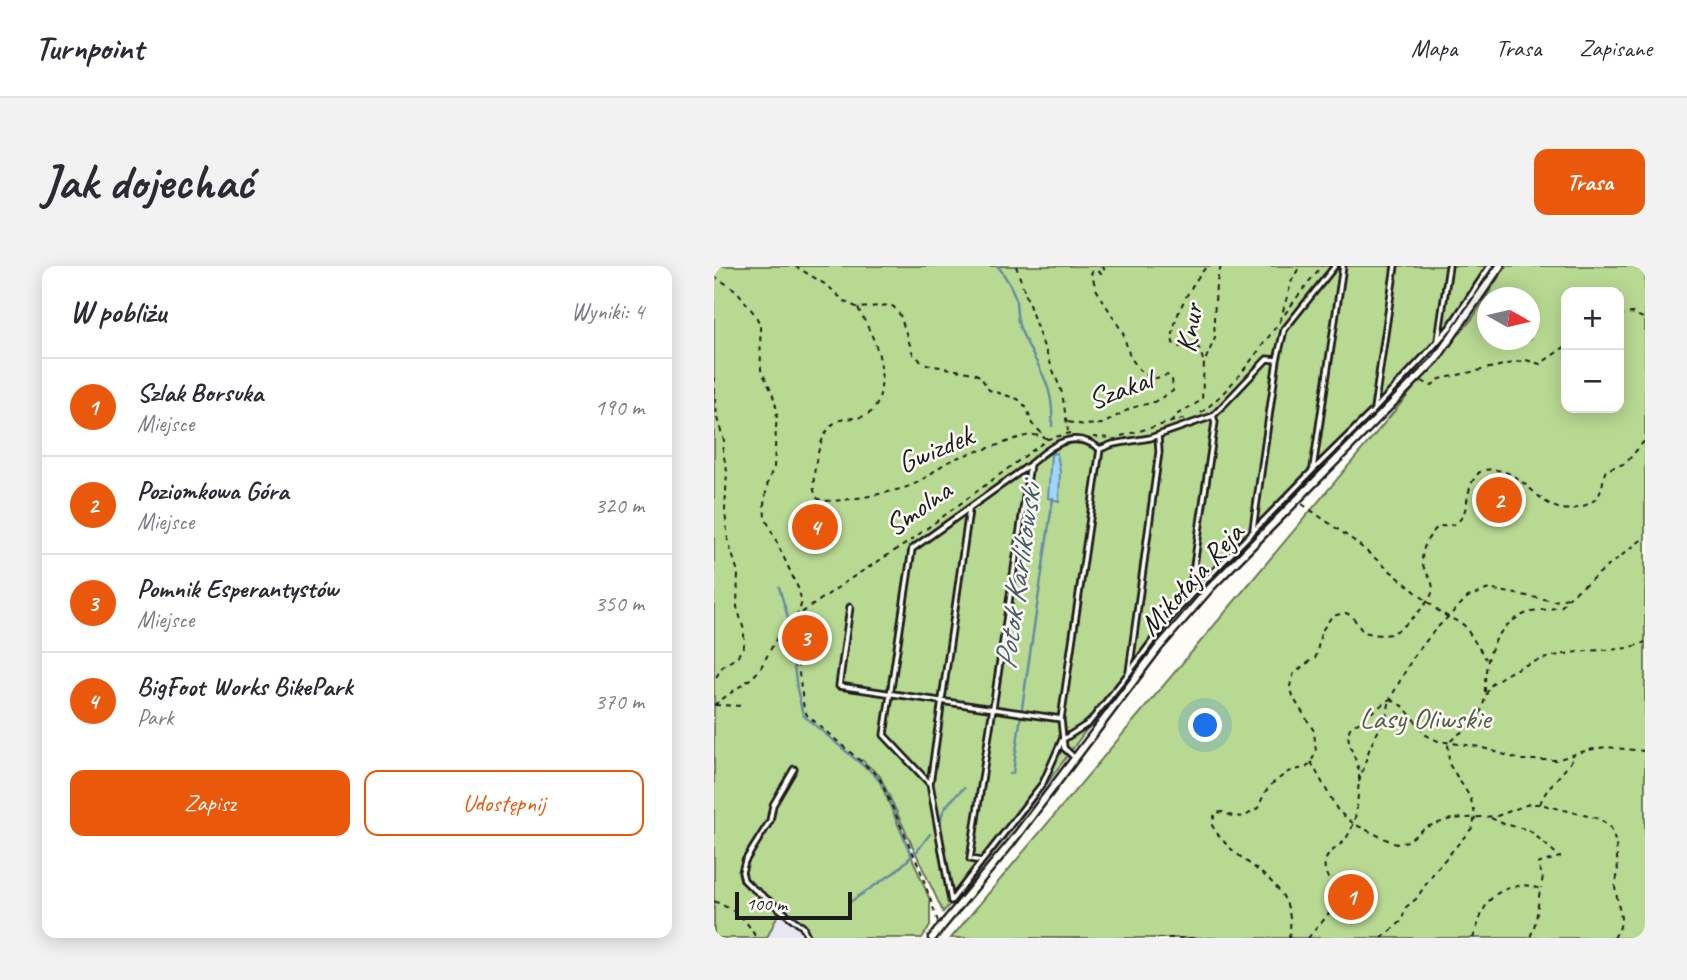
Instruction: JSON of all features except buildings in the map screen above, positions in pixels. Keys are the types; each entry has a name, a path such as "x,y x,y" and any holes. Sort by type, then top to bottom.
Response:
{"street":[{"name":"Mikołaja Reja","path":"932,938 1011,843 1167,638 1204,594 1419,378 1453,336 1500,266"}],"lane":[{"path":"1253,531 1277,360 1284,330 1335,266"},
{"path":"1313,470 1343,266"},
{"path":"1373,411 1395,266"},
{"path":"1438,342 1449,266"},
{"path":"969,510 930,784 951,901 1043,783 1062,740 1088,723 1190,596 1438,342 1490,266"},
{"path":"930,784 884,735 912,549 969,510 1049,448 1064,440 1080,441 1100,449 1158,435 1213,416 1267,359 1277,360"},
{"path":"1190,596 1215,422 1213,416"},
{"path":"1128,674 1159,452 1158,435"},
{"path":"1077,759 1064,748 1061,719 1100,449"},
{"path":"981,862 970,859 1030,464"},
{"path":"850,607 839,686 1061,719"},
{"path":"794,769 774,805 770,821 745,861 742,872 746,883 807,930 808,938"}],"path":[{"path":"795,266 858,308 888,305 894,307 900,315 913,354 929,365 980,376 989,390 1018,400 1027,408 1032,424 1048,439"},
{"path":"1016,266 1062,393 1068,433 1072,434"},
{"name":"Szakal","path":"1068,422 1103,424 1131,408 1154,402 1173,391 1172,379 1167,375 1153,379 1140,370 1130,357 1124,333 1096,289 1091,272 1105,272 1103,266"},
{"path":"1204,363 1195,344 1178,346 1173,343 1172,335 1176,320 1198,276 1207,266"},
{"name":"Knur","path":"1171,423 1176,415 1202,400 1204,363 1215,338 1216,285 1221,266"},
{"path":"1278,326 1292,280 1300,266"},
{"path":"1199,415 1220,398 1244,372 1322,266"},
{"path":"714,276 737,291 757,316 760,325 761,370 777,410 774,467 764,503 765,517 798,588 802,603 797,616 796,652 807,715 879,777 914,854 940,927"},
{"name":"Gwizdek","path":"858,308 880,356 881,391 877,405 870,414 838,421 829,429 819,448 816,461 816,498 831,502 910,486 951,460 978,450 1036,434 1048,439"},
{"path":"1624,315 1632,313 1645,319"},
{"path":"1419,378 1431,386 1440,379 1527,360 1541,364 1561,350"},
{"path":"714,378 717,418 724,441 727,471 727,531 738,572 737,607 744,630 744,646 737,657 722,667 714,681"},
{"path":"1090,437 1119,437 1190,418"},
{"name":"Smolna","path":"714,705 753,677 779,634 797,616 907,543 1048,439 1068,433"},
{"path":"1289,938 1290,916 1286,898 1271,881 1226,845 1212,825 1215,813 1244,817 1258,808 1265,792 1273,783 1287,772 1307,767 1311,762 1316,752 1314,731 1294,699 1290,686 1294,673 1318,653 1317,643 1321,632 1332,616 1346,613 1352,616 1363,632 1388,635 1396,632 1428,601 1432,593 1432,581 1423,566 1422,551 1431,533 1439,526 1450,526 1461,518 1466,509 1471,482 1478,474 1493,469 1504,470 1549,504 1569,511 1597,497 1606,470 1626,463 1645,440"},
{"path":"1296,500 1353,540 1447,617 1464,625 1486,659"},
{"path":"1448,743 1476,719 1483,707 1486,659 1494,641 1505,627 1527,613 1562,606 1645,537"},
{"path":"1359,783 1370,747 1387,714 1390,699 1412,659 1447,617 1468,597 1489,589 1554,601 1569,598"},
{"path":"796,652 807,642 805,620 797,616"},
{"path":"1485,695 1492,683 1504,675 1550,657 1583,651 1632,649 1645,642"},
{"path":"1390,699 1404,707 1426,735 1448,743 1480,747 1521,760 1556,760 1606,747 1645,751"},
{"path":"1308,938 1334,906 1336,897 1324,870 1327,858 1342,844 1358,810 1359,768 1348,734 1354,723 1390,699"},
{"path":"714,705 746,706"},
{"path":"1382,938 1402,920 1405,908 1416,899 1435,871 1472,828 1475,817 1470,797 1450,764 1448,743"},
{"path":"1540,804 1544,792 1570,765 1575,755"},
{"path":"1311,762 1338,811 1353,824 1396,844 1401,844 1426,827 1451,818 1497,816 1529,804 1540,804 1600,819 1611,828 1616,844 1618,872 1615,887 1621,918 1614,938"},
{"path":"1488,816 1504,824 1529,830 1560,856 1537,864 1543,876 1536,921 1530,938"},
{"path":"1473,938 1486,904 1495,893 1527,883 1540,890"},
{"path":"714,901 748,922 755,938"},
{"path":"1158,938 1216,938"}],"shaded area":[{"path":"714,864 803,930 805,938 714,938"}],"green space":[{"path":"714,266 1492,266 1459,314 1384,403 1180,612 1119,686 1004,839 943,912 880,776 862,760 860,762 878,777 930,900 930,926 922,938 805,938 803,930 779,912 767,938 714,938"},
{"name":"Lasy Oliwskie","path":"1506,266 1645,266 1645,938 951,938 1477,311 1477,350 1540,350 1540,287 1493,287"}],"water":[{"path":"1057,453 1060,472 1059,501 1048,498 1051,454"}],"waterway":[{"name":"Potok Karlikowski","path":"998,266 1013,292 1020,328 1047,385 1052,426"},
{"name":"Potok Karlikowski","path":"1022,708 1053,498"},
{"path":"779,587 788,618"},
{"path":"789,628 803,715 866,768"},
{"name":"Potok Karlikowski","path":"1010,774 1013,773 1021,715"},
{"path":"870,771 889,797 911,854"},
{"name":"Potok Karlikowski","path":"941,824 942,813 964,788"},
{"name":"Potok Karlikowski","path":"850,902 895,872 930,834"}],"place":[{"name":"Poziomkowa Góra","path":"1499,500"},
{"name":"BigFoot Works BikePark","path":"815,527"},
{"name":"Pomnik Esperantystów","path":"805,638"},
{"name":"Szlak Borsuka","path":"1351,897"}]}
